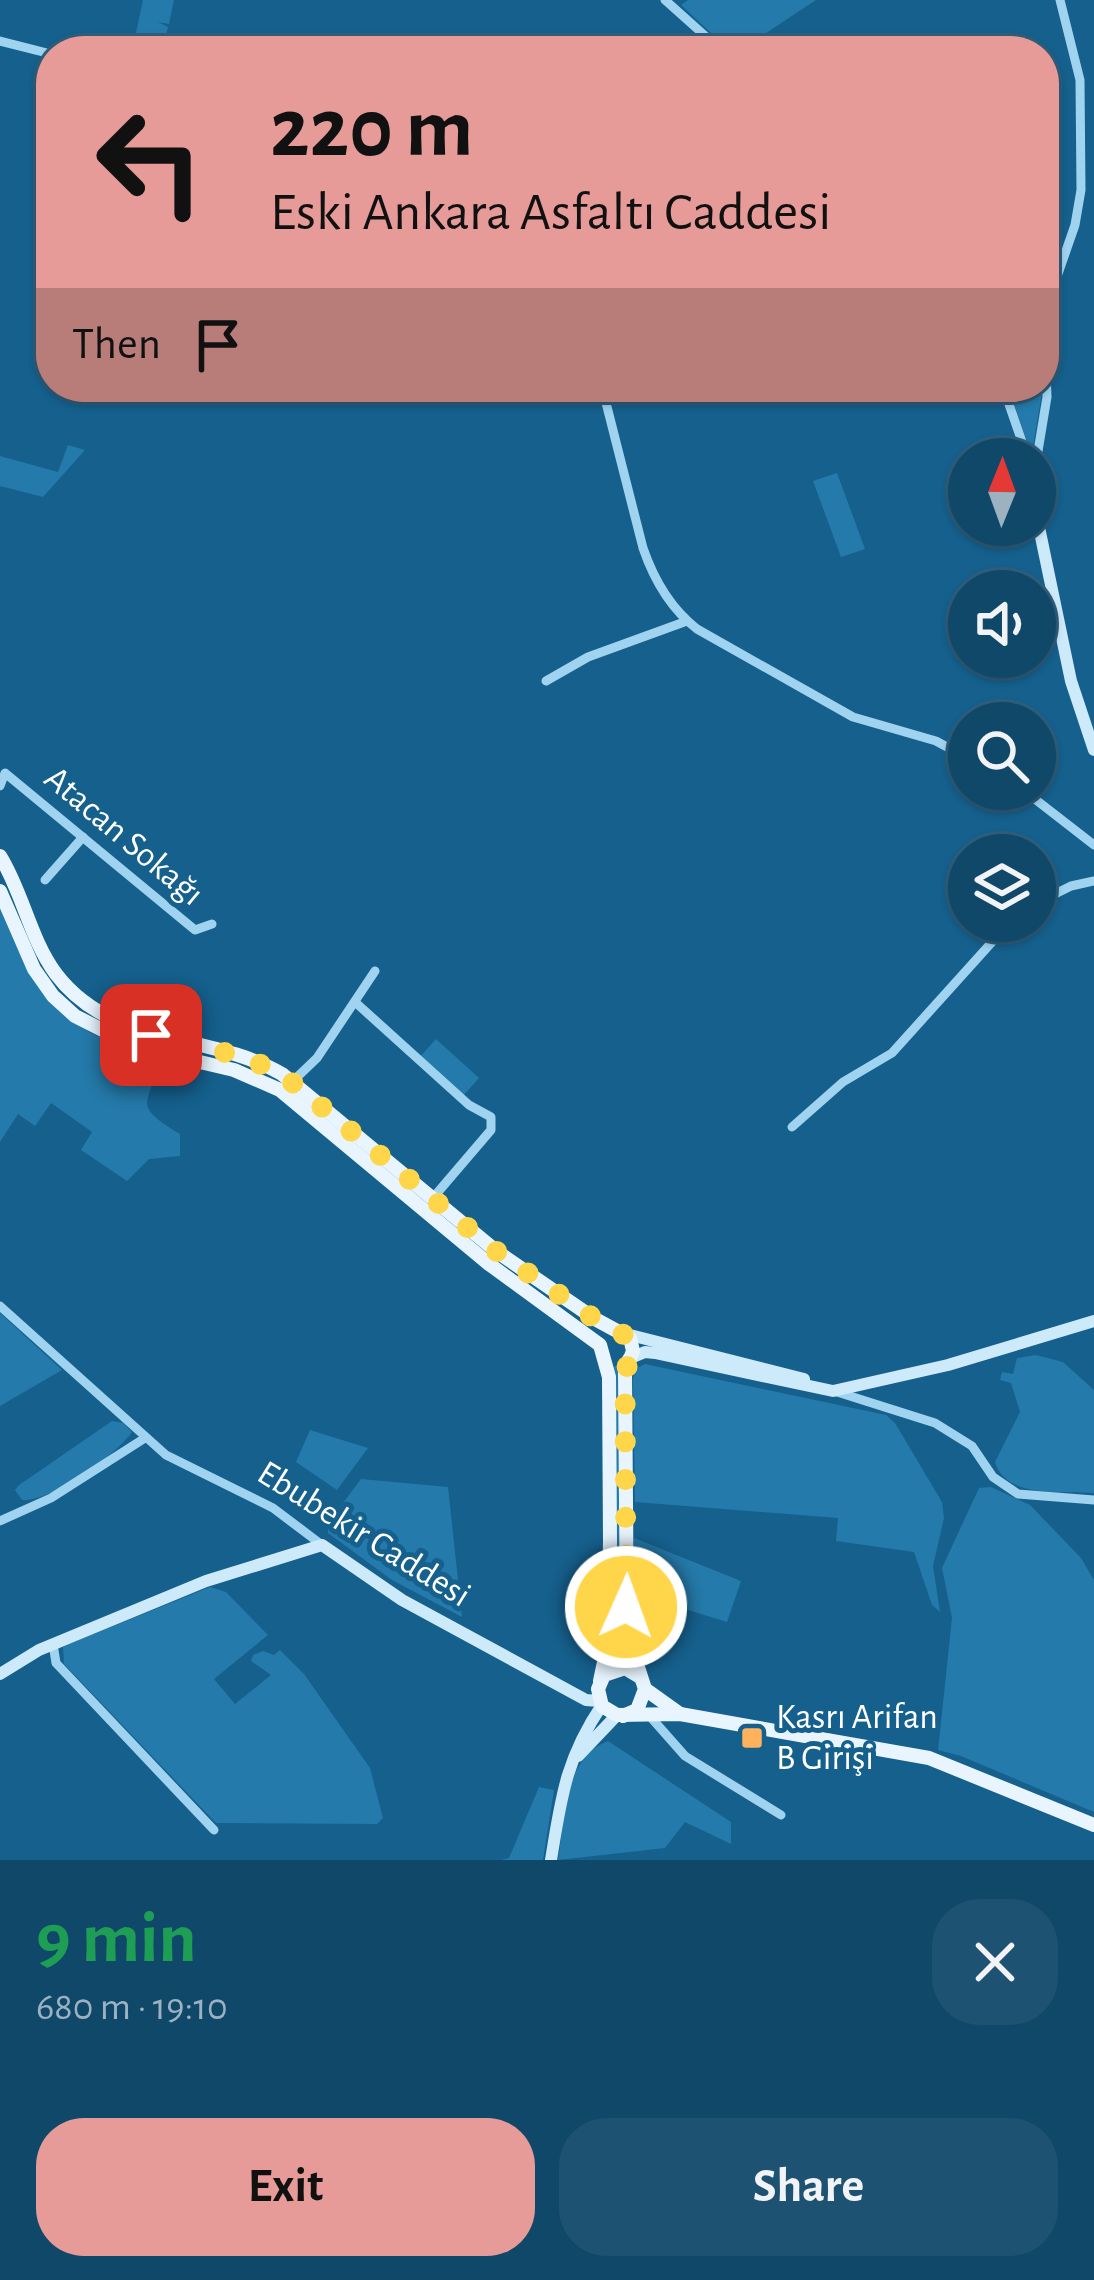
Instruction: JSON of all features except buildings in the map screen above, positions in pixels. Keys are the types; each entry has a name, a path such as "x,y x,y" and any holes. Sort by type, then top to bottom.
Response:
{"main road":[{"path":"0,856 44,954 70,992 91,1009 136,1030 244,1057 293,1081 496,1251 633,1342 625,1372 626,1607 632,1655 644,1685 638,1710 620,1715"},
{"path":"0,891 34,969 75,1016 114,1039 233,1070 280,1090 489,1264 594,1339 606,1355 616,1362 628,1359"},
{"path":"623,1333 605,1340 610,1617 600,1703 620,1715 680,1714 929,1758 1094,1825"},
{"path":"600,1682 610,1671 625,1668 680,1714"}],"street":[{"path":"664,0 705,36"},
{"path":"1059,271 1081,190 1080,80 1060,0"},
{"path":"0,41 36,50"},
{"path":"606,402 652,573 676,610 853,717 948,748"},
{"path":"1008,402 1021,438"},
{"path":"1040,438 1046,402"},
{"path":"1043,546 1071,681 1094,750"},
{"path":"546,681 588,656 687,620"},
{"name":"Atacan Sokağı","path":"0,786 5,772 195,930 212,924"},
{"path":"1049,810 1094,845"},
{"path":"45,880 83,837"},
{"path":"1056,894 1094,880"},
{"path":"792,1127 844,1082 892,1053 992,942"},
{"path":"293,1081 317,1058 375,971"},
{"path":"355,1002 469,1105 491,1117 491,1130 432,1199"},
{"name":"Ebubekir Caddesi","path":"0,1306 166,1455 274,1508 401,1600 559,1687 600,1703"},
{"path":"628,1359 655,1353 832,1391 948,1365 1094,1321"},
{"path":"623,1333 731,1358 935,1423 972,1446 993,1477 1018,1494 1094,1500"},
{"path":"0,1521 51,1498 145,1438"},
{"path":"0,1674 53,1644 206,1580 322,1545"},
{"path":"53,1644 56,1663 214,1831"},
{"path":"551,1860 566,1778 578,1741 600,1703"},
{"path":"647,1714 685,1756 781,1815"},
{"path":"566,1778 581,1750 620,1715"}],"shaded area":[{"path":"143,0 174,0 169,24 158,22 168,27 166,36 135,36"},
{"path":"688,0 816,0 762,36 714,36 681,5"},
{"path":"1013,402 1040,402 1034,438 1026,438"},
{"path":"68,445 85,450 43,497 0,486 0,456 58,472"},
{"path":"837,473 865,549 841,557 813,481"},
{"path":"0,908 26,964 56,1006 97,1036 155,1057 148,1108 180,1134 180,1156 149,1159 127,1181 81,1150 92,1132 51,1103 35,1126 18,1114 0,1142"},
{"path":"436,1039 479,1078 462,1097 419,1058"},
{"path":"0,1313 62,1370 0,1406"},
{"path":"1036,1355 1063,1362 1094,1390 1094,1493 1023,1488 1001,1474 995,1462 1020,1412 1011,1383 1000,1380 1002,1372 1013,1374 1017,1358"},
{"path":"645,1364 886,1415 942,1502 944,1518 933,1566 940,1612 932,1605 914,1552 836,1541 838,1518 635,1502 633,1379 635,1369"},
{"path":"614,1366 621,1367 619,1615 627,1661 611,1664 615,1648"},
{"path":"112,1421 132,1432 112,1453 65,1486 22,1500 15,1490 19,1485"},
{"path":"310,1430 368,1448 337,1490 296,1462"},
{"path":"361,1479 448,1487 462,1617 392,1580 328,1533 328,1523"},
{"path":"991,1487 1030,1505 1081,1558 1094,1580 1094,1812 938,1750 952,1618 942,1568 979,1488"},
{"path":"634,1538 741,1581 727,1622 633,1593"},
{"path":"210,1587 226,1592 268,1635 214,1679 235,1704 271,1675 251,1661 253,1655 263,1651 274,1655 280,1650 304,1674 370,1768 383,1818 377,1824 216,1823 64,1664 63,1647"},
{"path":"608,1741 731,1822 731,1844 685,1822 665,1848 558,1860 574,1775 593,1749"},
{"path":"539,1787 554,1790 543,1860 501,1860 509,1858"}],"place":[{"name":"Kasrı Arifan B Girişi","path":"752,1738"}],"route":[{"path":"151,1035 226,1051 282,1074 496,1251 630,1338 633,1351 625,1372 626,1607"}]}
